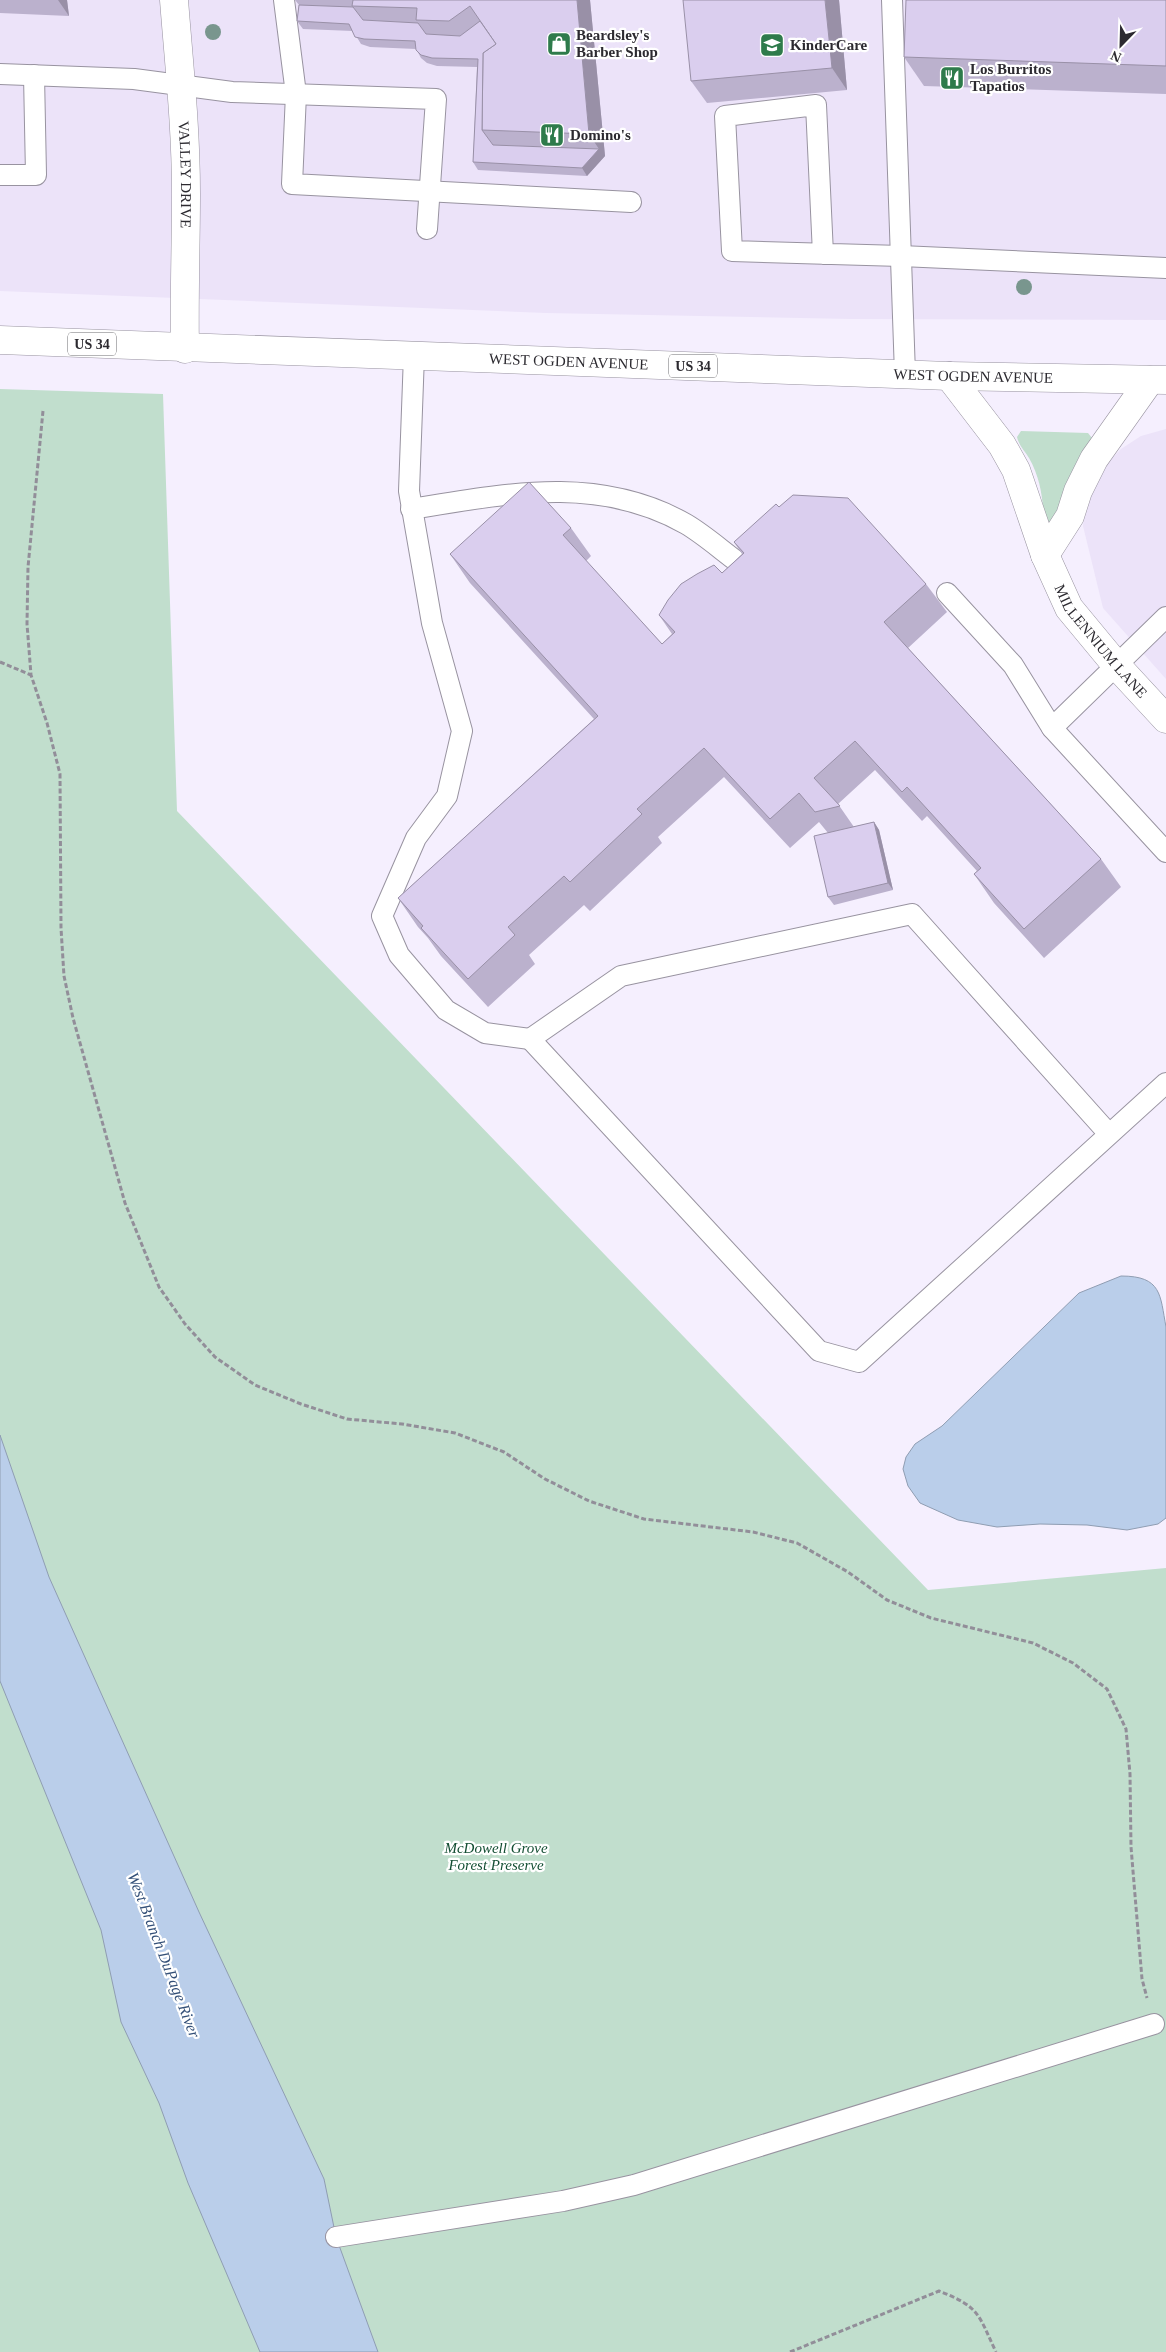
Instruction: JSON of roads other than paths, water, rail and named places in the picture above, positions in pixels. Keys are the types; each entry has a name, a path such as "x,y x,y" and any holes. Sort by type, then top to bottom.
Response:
{"main road":[{"name":"VALLEY DRIVE","path":"174,0 181,86 186,193 183,271 185,348"},
{"name":"WEST OGDEN AVENUE","path":"0,340 949,376 1158,380"},
{"name":"MILLENNIUM LANE","path":"949,376 1002,445 1016,470 1045,554 1070,608 1117,666 1166,719"},
{"path":"1045,554 1070,516 1078,491 1094,458 1158,380"}],"lane":[{"path":"284,0 296,94 292,184 631,202"},
{"path":"892,0 905,374"},
{"path":"0,74 134,79 232,92 436,98 427,229"},
{"path":"0,175 36,175 34,75"},
{"path":"823,254 816,105 725,116 732,251 823,254 901,256 1166,268"},
{"path":"414,355 409,472 411,509 432,623 462,731 447,796 416,838 382,916 399,955 446,1010 485,1033 530,1039 819,1352 859,1362 1166,1083"},
{"path":"411,509 484,497 567,491 605,495 643,504 686,524 735,560"},
{"path":"947,593 1013,664 1052,728 1166,852"},
{"path":"1052,728 1166,617"},
{"path":"530,1039 621,976 912,914 1109,1134"},
{"path":"336,2237 563,2201 634,2184 1154,2024"}],"water":[{"path":"1121,1276 1144,1279 1152,1284 1160,1297 1166,1327 1166,1518 1158,1524 1127,1530 1087,1525 1040,1524 997,1527 958,1520 920,1503 908,1486 903,1469 906,1457 915,1444 942,1426 1079,1293"},
{"name":"West Branch DuPage River","path":"0,1435 49,1577 199,1912 324,2179 336,2237 378,2352 260,2352 188,2183 159,2103 121,2022 101,1930 0,1681"}],"place":[{"name":"Beardsley's Barber Shop","path":"559,44"},
{"name":"KinderCare","path":"772,45"},
{"name":"Los Burritos Tapatios","path":"952,78"},
{"name":"Domino's","path":"552,135"}],"park label":[{"name":"McDowell Grove Forest Preserve","path":"496,1856"}]}
